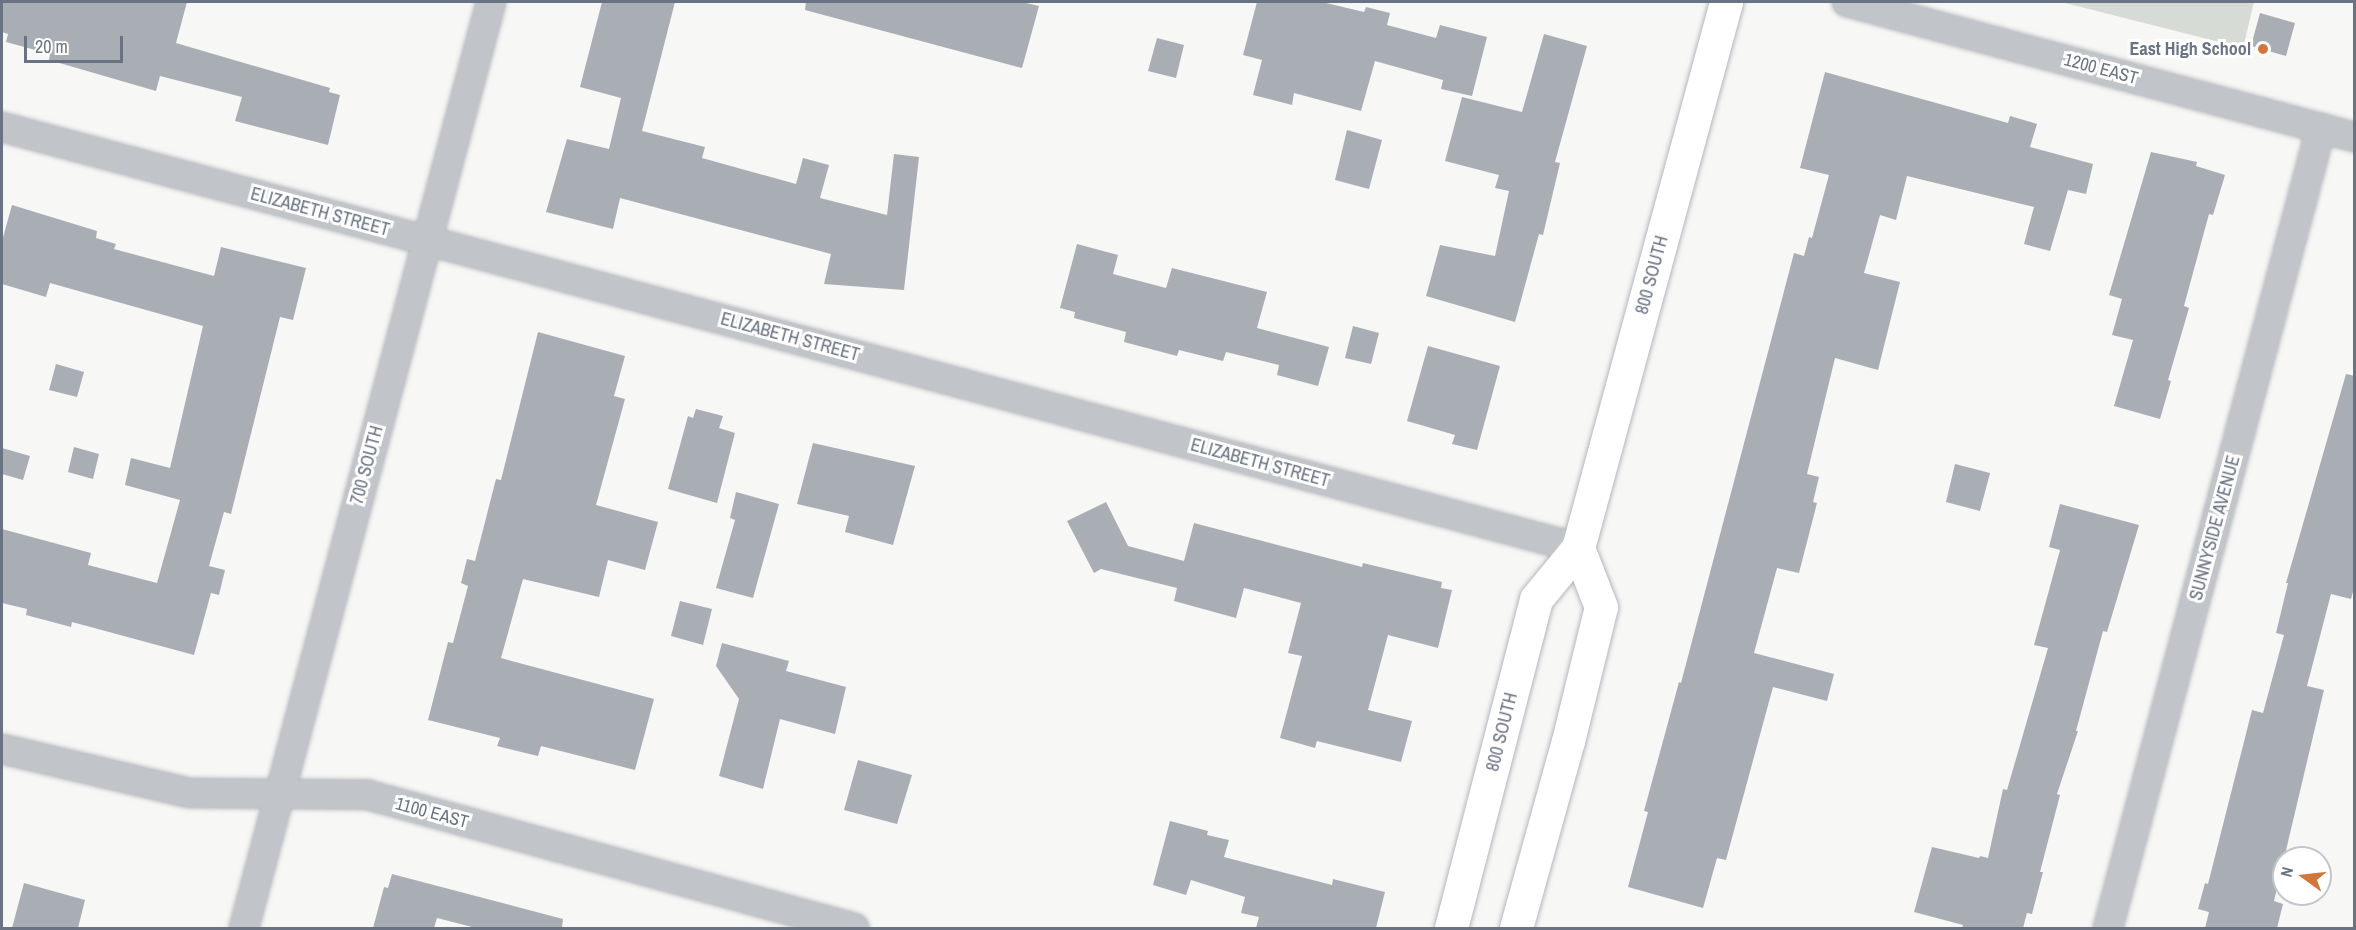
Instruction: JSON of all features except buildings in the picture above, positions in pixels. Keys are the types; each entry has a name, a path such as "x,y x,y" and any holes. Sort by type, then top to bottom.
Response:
{"main road":[{"name":"800 SOUTH","path":"1451,928 1536,599 1578,548 1726,2"},
{"path":"1516,928 1568,741 1601,608 1578,548"}],"street":[{"name":"700 SOUTH","path":"244,928 491,2"},
{"name":"1200 EAST","path":"1847,2 2355,137"},
{"name":"ELIZABETH STREET","path":"2,127 1578,548"},
{"name":"SUNNYSIDE AVENUE","path":"2108,928 2321,128"},
{"name":"1100 EAST","path":"2,748 190,793 368,795 854,928"}],"shaded area":[{"path":"2061,2 2254,2 2243,48"}],"place":[{"name":"East High School","path":"2263,49"}]}
